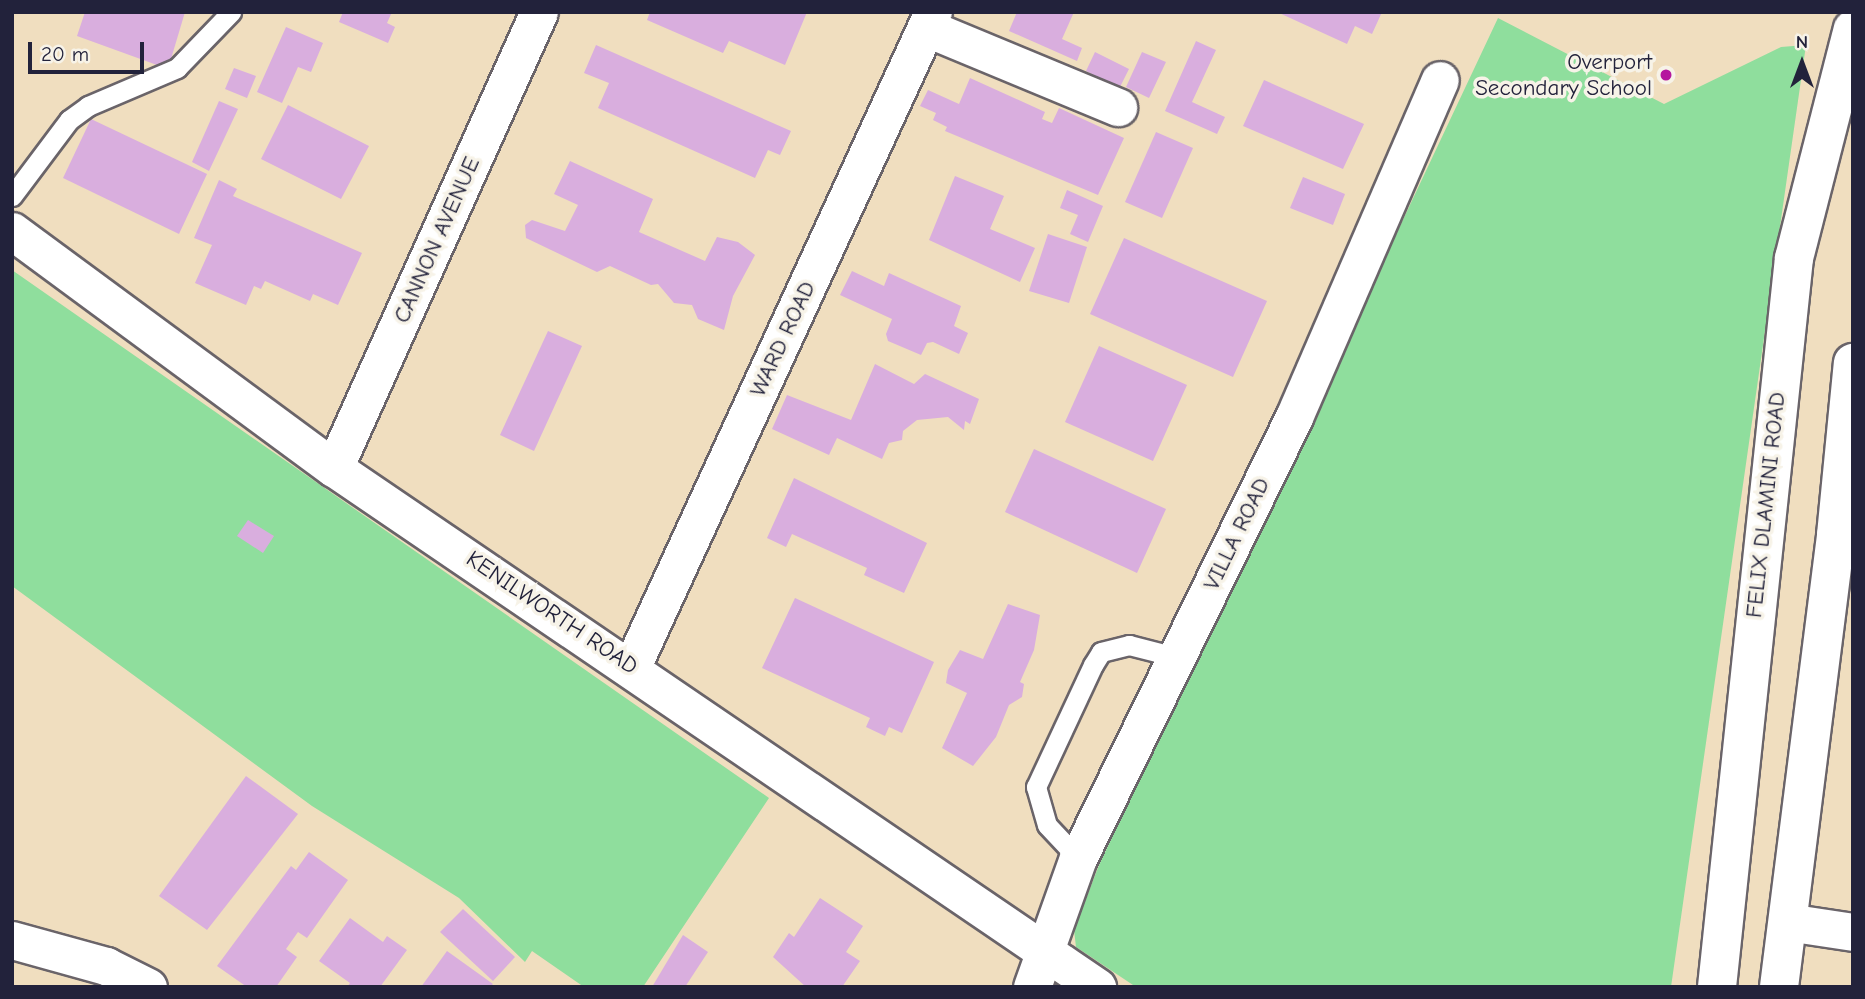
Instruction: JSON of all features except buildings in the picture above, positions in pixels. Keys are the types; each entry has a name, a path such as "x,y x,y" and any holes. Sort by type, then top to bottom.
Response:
{"main road":[{"name":"FELIX DLAMINI ROAD","path":"1717,987 1794,258 1842,108 1853,29"},
{"path":"1779,987 1844,538 1853,362"}],"street":[{"name":"CANNON AVENUE","path":"334,468 539,12"},
{"path":"930,20 1118,107"},
{"name":"WARD ROAD","path":"632,666 930,20"},
{"name":"VILLA ROAD","path":"1032,987 1078,858 1294,417 1440,80"},
{"name":"KENILWORTH ROAD","path":"12,231 334,468 632,666 1097,987"},
{"path":"1787,922 1853,932"},
{"path":"12,940 106,967 148,987"}],"lane":[{"path":"12,196 69,120 88,106 177,68 231,12"},
{"path":"1078,858 1047,825 1037,787 1093,664 1101,652 1129,645 1177,657"}],"green space":[{"path":"1498,18 1664,104 1781,47 1806,45 1671,987 1136,987 1076,947 1074,930 1099,865"},
{"path":"12,270 769,798 643,987 584,987 532,951 525,962 459,898 312,806 12,586"}],"place":[{"name":"Overport Secondary School","path":"1666,75"}]}
